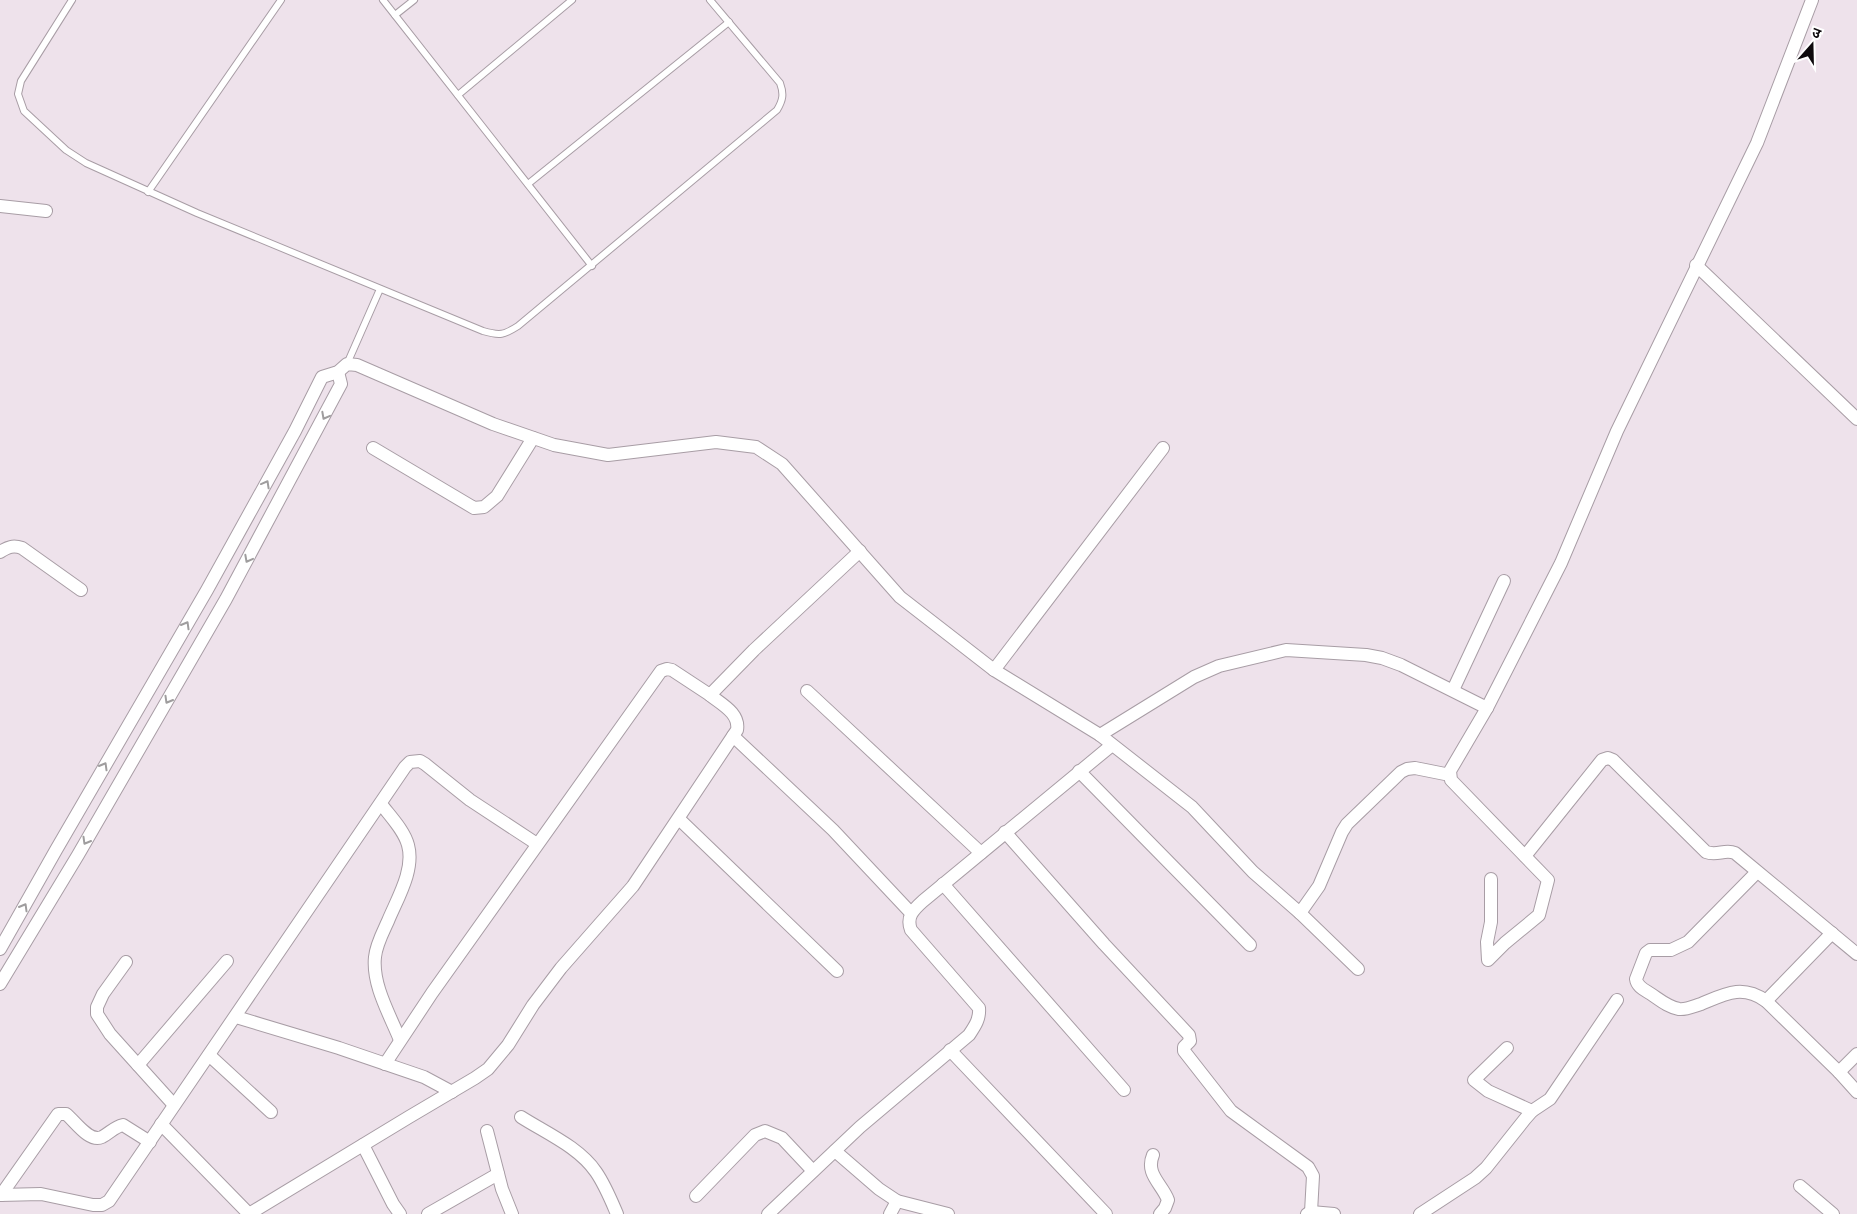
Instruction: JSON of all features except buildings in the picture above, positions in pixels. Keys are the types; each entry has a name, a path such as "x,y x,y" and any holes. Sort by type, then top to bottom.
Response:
{"street":[{"path":"1491,879 1491,922 1487,942 1488,960 1539,915 1548,880 1451,780 1450,775 1453,766 1487,708 1561,563 1616,431 1757,143 1812,0"},
{"path":"0,206 46,211"},
{"path":"1696,265 1857,418"},
{"path":"0,949 207,590 296,431 322,377 343,368 357,365 493,424 554,445 608,455 716,442 756,447 782,464 900,597 994,670 1100,735 1192,807 1253,872 1358,968"},
{"path":"0,984 78,855 226,599 342,384 343,368"},
{"path":"373,448 474,508 484,507 497,496 533,438"},
{"path":"994,670 1163,448"},
{"path":"0,552 10,546 22,548 82,590"},
{"path":"710,695 767,638 860,552"},
{"path":"1453,690 1504,581"},
{"path":"1100,735 1194,676 1220,666 1286,650 1366,655 1382,658 1402,665 1487,708"},
{"path":"162,1124 249,1214 475,1078 498,1058 545,988 633,886 737,730 737,720 732,713 710,695 672,670 661,671 432,992 385,1064"},
{"path":"807,691 981,853"},
{"path":"733,736 833,830 911,913"},
{"path":"768,1214 835,1151 969,1035 980,1016 979,1008 911,930 908,924 911,913 1005,832 1112,745"},
{"path":"1525,856 1602,760 1608,758 1613,760 1706,852 1716,854 1730,851 1857,954"},
{"path":"150,1142 123,1126 117,1126 100,1138 95,1139 89,1136 66,1114 58,1114 5,1178 0,1195 41,1194 93,1205 109,1201 114,1195 236,1017 405,767 410,762 420,761 470,800 537,844"},
{"path":"1300,913 1319,886 1338,839 1347,824 1401,772 1416,768 1450,775"},
{"path":"1079,771 1250,945"},
{"path":"381,804 401,832 408,845 409,856 407,874 375,957 379,988 400,1040"},
{"path":"679,819 837,971"},
{"path":"1005,832 1189,1036 1190,1041 1184,1046 1184,1051 1222,1102 1244,1122 1308,1167 1313,1176 1309,1213 1334,1214"},
{"path":"1757,872 1688,942 1671,950 1650,950 1646,952 1636,982 1640,987 1669,1006 1680,1009 1692,1007 1731,992 1745,991 1758,995 1839,1072 1857,1092"},
{"path":"943,884 1124,1090"},
{"path":"1766,1001 1832,933"},
{"path":"138,1065 227,961"},
{"path":"126,962 103,994 97,1014 110,1034 174,1106"},
{"path":"1420,1214 1475,1178 1486,1168 1495,1154 1532,1111 1550,1099 1617,1000"},
{"path":"236,1017 385,1064 424,1078 452,1092"},
{"path":"1507,1048 1474,1080 1488,1091 1532,1111"},
{"path":"950,1050 1106,1214"},
{"path":"1839,1072 1857,1054"},
{"path":"209,1055 271,1112"},
{"path":"522,1117 572,1149 586,1161 596,1172 617,1214"},
{"path":"487,1131 498,1174 512,1214"},
{"path":"696,1196 755,1135 765,1131 782,1138 813,1172"},
{"path":"362,1145 400,1214"},
{"path":"835,1151 879,1189 897,1201 948,1214"},
{"path":"1153,1155 1150,1164 1151,1172 1168,1200 1167,1205 1160,1214"},
{"path":"428,1214 498,1174"},
{"path":"1800,1186 1833,1214"},
{"path":"890,1214 897,1201"}],"lane":[{"path":"72,0 21,81 18,94 24,110 66,150 86,163 148,192 483,332 496,335 505,334 518,326 778,110 783,100 780,83 710,0"},
{"path":"148,192 280,0"},
{"path":"384,0 592,266"},
{"path":"395,15 414,0"},
{"path":"458,95 572,0"},
{"path":"528,184 729,22"},
{"path":"343,368 380,289"}]}
